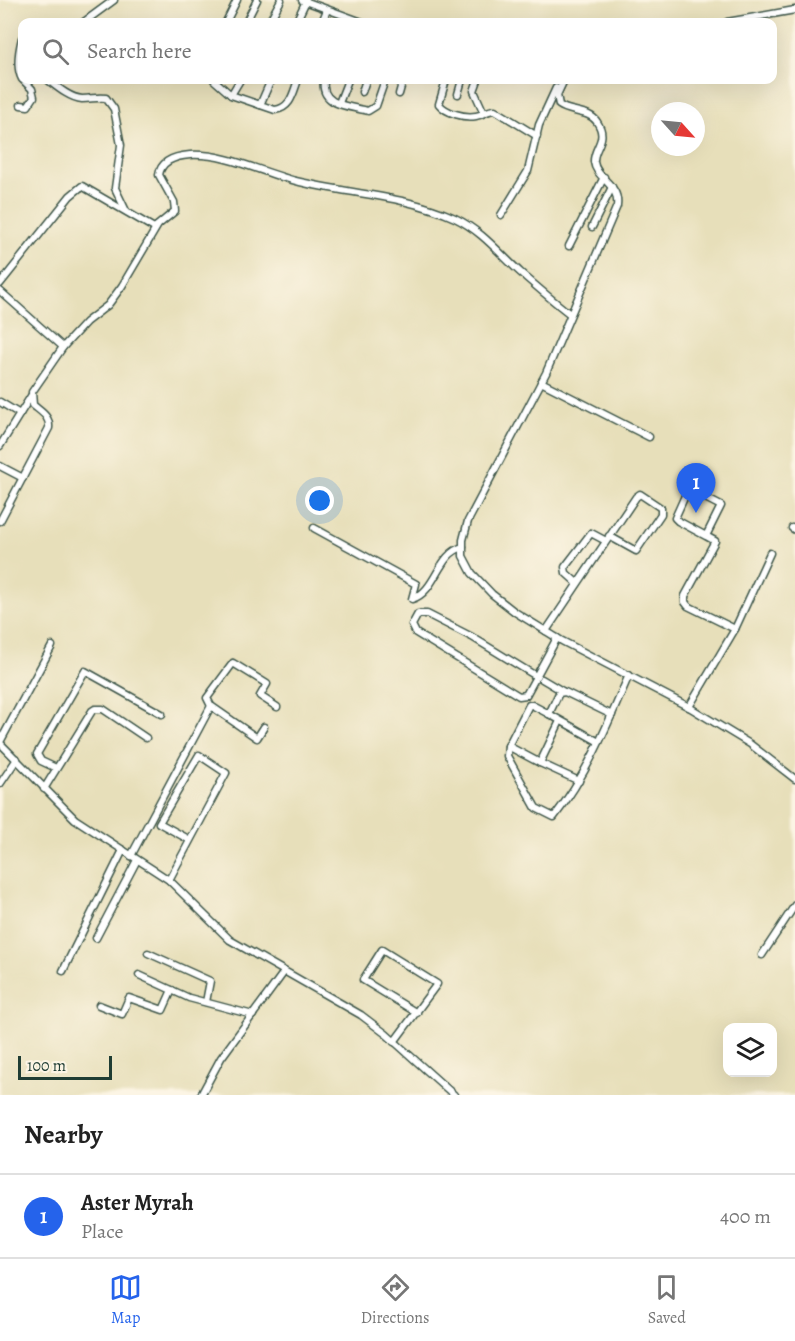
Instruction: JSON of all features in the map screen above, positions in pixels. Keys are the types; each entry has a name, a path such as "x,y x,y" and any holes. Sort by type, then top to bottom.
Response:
{"street":[{"path":"89,18 114,0"},
{"path":"228,18 237,0"},
{"path":"248,18 257,0"},
{"path":"271,18 281,0"},
{"path":"298,18 304,1 342,18"},
{"path":"324,18 327,10"},
{"path":"750,18 795,10"},
{"path":"21,105 28,106 34,97 28,84"},
{"path":"54,84 70,96 82,99 95,96 106,98 114,110 121,145 115,189 126,212"},
{"path":"219,84 231,95 275,110 286,107 296,84"},
{"path":"231,95 238,84"},
{"path":"260,105 269,84"},
{"path":"323,84 326,96 339,103 368,111 374,109 383,84"},
{"path":"339,103 346,84"},
{"path":"362,92 365,84"},
{"path":"399,94 402,84"},
{"path":"445,84 440,106 465,117 495,110 537,136"},
{"path":"458,94 461,84"},
{"path":"476,84 474,91 484,113"},
{"path":"501,215 528,171 541,118 560,84"},
{"path":"559,105 557,94 561,84"},
{"path":"549,102 590,116 597,122 601,131 601,143 594,159 597,170 617,196 617,206 541,382 468,521 463,540 463,556 472,573 492,594 515,612 557,638 689,707 750,744 795,779"},
{"path":"0,284 70,195 82,186 154,228 173,214 176,207 159,175 163,165 172,159 190,155 220,158 301,183 391,199 455,218 480,234 570,314"},
{"path":"569,246 604,177"},
{"path":"592,227 612,187"},
{"path":"0,446 40,377 86,322 108,305 122,286 158,225"},
{"path":"0,291 63,347"},
{"path":"541,382 649,437"},
{"path":"0,521 50,426 46,416 33,405 31,396"},
{"path":"0,402 20,414"},
{"path":"0,466 23,478"},
{"path":"706,536 721,506 688,489 674,514 675,518 678,521 715,541 685,596 685,602 687,606 735,629"},
{"path":"546,631 577,583 608,538 640,494 661,508 661,514 636,551 608,538 591,533 565,567 566,573 577,583"},
{"path":"314,528 416,584 412,599 424,594 450,552 463,547"},
{"path":"689,707 735,629 770,553"},
{"path":"557,638 539,677 526,695 519,696 416,633 412,625 418,614 427,614 472,637 539,677 565,692 612,715"},
{"path":"52,646 0,742 75,819 169,880 222,934 361,1015 394,1041 454,1095"},
{"path":"264,728 257,738 211,706 207,698 233,663 267,684 260,696 277,707"},
{"path":"56,768 41,761 37,754 85,670 162,714"},
{"path":"599,742 529,705 508,746 507,756 536,808 554,817 579,781 599,742 612,715 629,675"},
{"path":"549,714 559,693 565,692"},
{"path":"131,856 211,706"},
{"path":"44,789 95,709 103,710 146,738"},
{"path":"540,762 560,721"},
{"path":"508,746 579,781"},
{"path":"169,880 226,773 199,755 159,823 190,840"},
{"path":"0,784 16,759"},
{"path":"63,971 123,850"},
{"path":"96,938 137,860"},
{"path":"762,955 795,905"},
{"path":"394,1041 417,1013 437,984 382,950 363,980 417,1013"},
{"path":"148,953 210,981 206,1002"},
{"path":"201,1095 221,1058 284,972"},
{"path":"139,975 206,1002 253,1014"},
{"path":"99,1005 122,1014 129,998 163,1010 172,990"}],"place":[{"name":"Aster Myrah","path":"696,513"}]}
